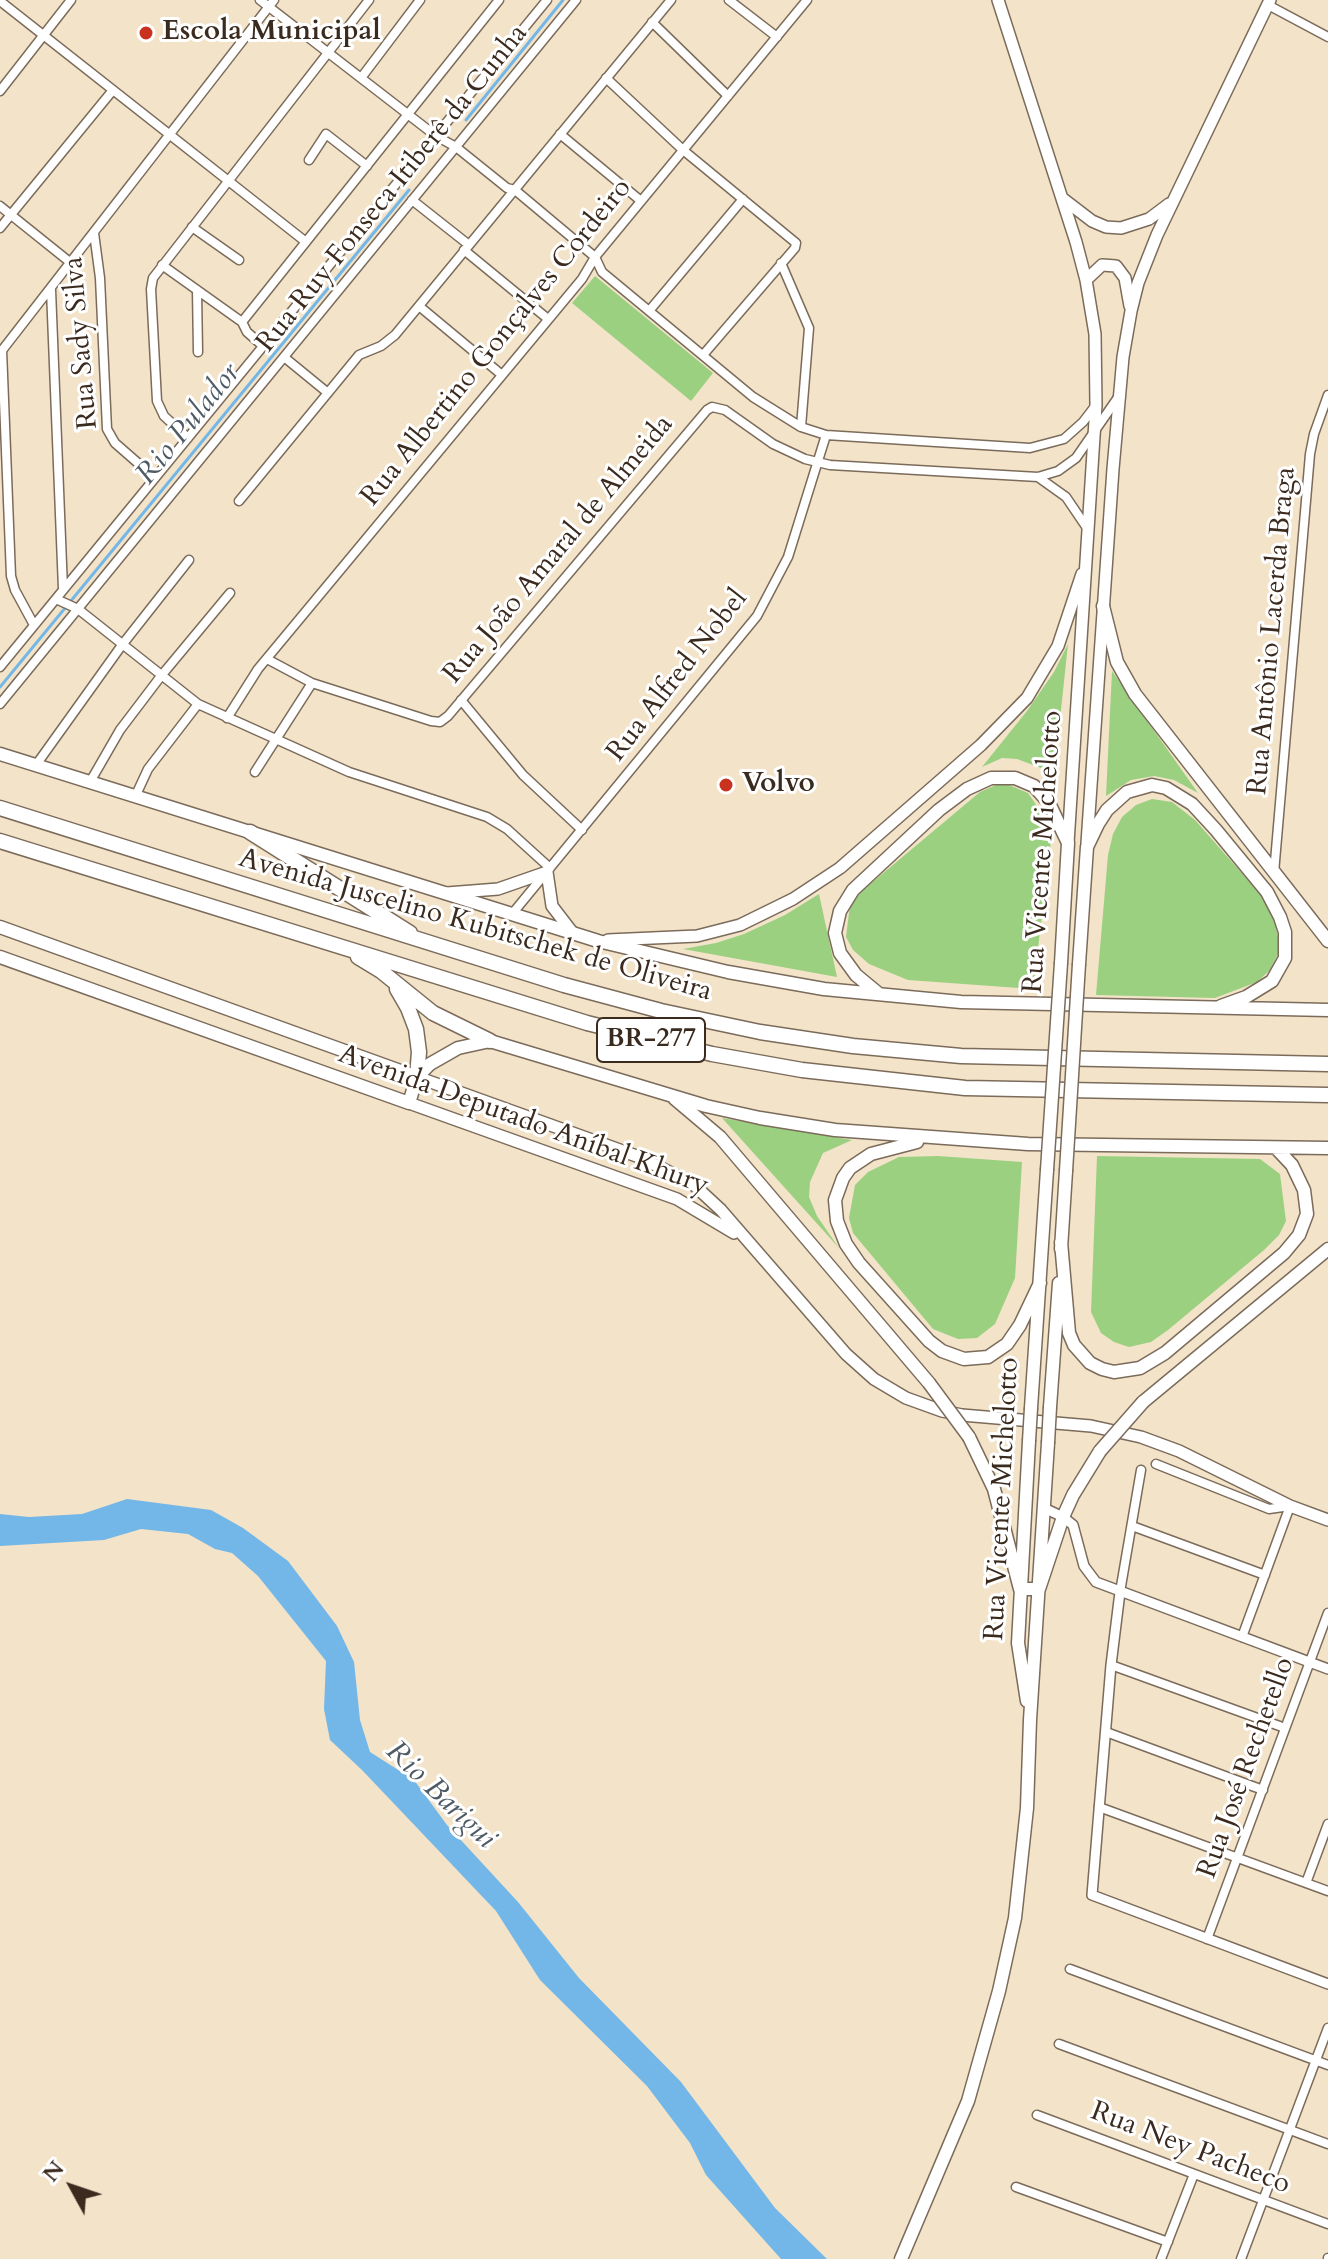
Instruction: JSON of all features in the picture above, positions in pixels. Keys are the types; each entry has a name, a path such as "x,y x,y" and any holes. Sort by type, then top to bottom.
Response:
{"highway":[{"name":"Avenida Juscelino Kubitschek de Oliveira","path":"0,808 564,985 661,1011 760,1032 853,1046 1017,1059 1328,1064"},
{"path":"250,832 427,943"},
{"name":"Avenida Juscelino Kubitschek de Oliveira","path":"0,841 618,1032 712,1054 802,1070 965,1088 1328,1095"},
{"path":"340,946 381,971 433,1013 490,1041"},
{"path":"381,971 396,988 416,1029 419,1052 417,1077"}],"main road":[{"name":"Rua Vicente Michelotto","path":"998,0 1086,280 1097,360 1089,532 1020,1589 1019,1653 1030,1720"},
{"path":"1131,311 1144,265 1172,201 1269,2"},
{"path":"1062,198 1092,221 1106,227 1121,228 1149,219 1172,201"},
{"path":"1086,280 1098,267 1116,266 1125,278 1131,311"},
{"name":"Rua Vicente Michelotto","path":"901,2259 968,2101 1007,1957 1024,1848 1103,606 1120,394 1131,311"},
{"path":"598,941 674,939 714,933 764,914 840,868 981,745 1027,698 1058,646 1087,554"},
{"path":"1103,606 1112,646 1125,678 1328,941"},
{"path":"0,754 598,941 728,972 882,996 987,1003 1328,1010"},
{"path":"882,996 856,975 840,953 835,933 840,911 867,875 954,798 991,778 1025,781 1049,803 1068,843"},
{"path":"1087,847 1098,824 1117,799 1139,787 1152,785 1166,788 1179,793 1205,817 1267,892 1285,932 1285,958 1279,971 1262,989 1214,1009"},
{"path":"444,893 498,889 549,870 552,906 572,932"},
{"name":"Avenida Deputado Aníbal Khury","path":"0,927 642,1158 674,1172 709,1198 748,1243"},
{"name":"Avenida Deputado Aníbal Khury","path":"0,957 677,1199 748,1243"},
{"path":"409,1103 417,1077 443,1055 458,1048 490,1041 706,1106 835,1130 1028,1144 1328,1148"},
{"path":"669,1094 720,1137 929,1383 969,1437 994,1489 1020,1589 1039,1589 1073,1495 1100,1451 1143,1402 1328,1249"},
{"path":"933,1139 871,1154 850,1168 837,1189 835,1210 841,1235 852,1254 929,1341 942,1351 964,1359 988,1357 1007,1344 1040,1283"},
{"path":"1061,1242 1069,1333 1074,1345 1090,1363 1102,1369 1114,1372 1140,1368 1165,1353 1293,1244 1305,1224 1304,1190 1295,1169 1276,1148"},
{"path":"1295,1169 1300,1157 1310,1148"},
{"path":"748,1243 846,1354 874,1379 906,1398 962,1415 1091,1426 1141,1437 1191,1457 1290,1506 1328,1520"}],"street":[{"path":"0,91 71,0"},
{"path":"260,0 271,3 436,136 456,147 507,188 515,190 595,257 602,272 649,311 765,406 801,427 826,435 1041,447 1074,432 1096,405"},
{"path":"188,438 164,416 157,401 153,278 369,0"},
{"path":"361,78 420,0"},
{"path":"242,322 499,0"},
{"path":"531,0 544,4"},
{"name":"Rua Ruy Fonseca Itiberê da Cunha","path":"0,704 576,0"},
{"path":"239,501 362,353 391,339 671,0"},
{"name":"Rua Albertino Gonçalves Cordeiro","path":"227,718 267,659 582,279 595,257 807,0"},
{"path":"0,1 306,242"},
{"path":"732,1 777,37"},
{"path":"1269,2 1328,37"},
{"path":"34,625 11,576 1,352 271,3"},
{"name":"Rua Ruy Fonseca Itiberê da Cunha","path":"0,667 544,4"},
{"path":"652,22 728,96"},
{"path":"606,78 683,150 796,244 703,355"},
{"path":"0,228 113,90"},
{"path":"309,160 326,134 367,166"},
{"path":"560,134 641,201"},
{"path":"649,311 743,199"},
{"path":"412,200 548,319"},
{"path":"0,206 71,263"},
{"path":"192,227 239,260"},
{"name":"Rua Sady Silva","path":"94,233 100,278 107,429 115,443 155,478"},
{"path":"781,263 809,328 801,427"},
{"path":"162,265 242,322 247,332 263,346"},
{"path":"51,290 63,590"},
{"path":"197,290 198,352"},
{"path":"419,306 502,375"},
{"path":"284,357 328,393"},
{"path":"818,463 1038,477 1067,466 1084,450 1120,394"},
{"name":"Rua Antônio Lacerda Braga","path":"1274,874 1308,473 1314,434 1328,395"},
{"name":"Rua João Amaral de Almeida","path":"312,683 440,722 693,424 712,407 725,410 773,444 818,463"},
{"name":"Rua Alfred Nobel","path":"512,914 757,616 788,557 826,435"},
{"path":"1038,477 1066,497 1089,532"},
{"path":"36,765 122,645 189,560"},
{"path":"90,782 113,740 230,593"},
{"path":"56,599 78,609 198,704 349,772 487,817 502,825 549,870"},
{"path":"255,772 312,683 267,659"},
{"path":"461,700 523,775 582,830"},
{"path":"135,797 148,769 198,704"},
{"path":"1156,1464 1269,1509 1290,1506 1242,1637"},
{"path":"1141,1470 1111,1665 1092,1895 1328,1984"},
{"path":"1044,1508 1063,1517 1075,1530 1086,1572 1096,1582 1328,1669"},
{"path":"1132,1526 1265,1575"},
{"name":"Rua José Rechetello","path":"1207,1939 1328,1613"},
{"path":"1111,1665 1285,1728"},
{"path":"1106,1732 1263,1790"},
{"path":"1099,1807 1328,1891"},
{"path":"1306,1883 1328,1824"},
{"path":"1070,1969 1328,2065"},
{"path":"1241,2259 1328,2028"},
{"path":"1059,2044 1328,2144"},
{"name":"Rua Ney Pacheco","path":"1037,2115 1328,2224"},
{"path":"1161,2259 1194,2174"},
{"path":"1016,2187 1168,2242"}],"green space":[{"path":"595,276 713,373 691,401 572,303"},
{"path":"1068,644 1053,785 1041,768 1017,759 1002,758 982,767 1027,711 1054,672"},
{"path":"1112,671 1198,793 1174,780 1154,776 1131,780 1106,796"},
{"path":"996,785 1009,785 1028,793 1037,806 1051,841 1033,989 908,980 869,964 853,950 846,937 850,905 863,890 980,792"},
{"path":"1152,799 1172,802 1195,820 1260,894 1274,917 1278,954 1270,970 1257,982 1215,998 1096,995 1108,855 1113,834 1122,817 1136,805"},
{"path":"819,894 837,977 683,949 744,934 785,915"},
{"path":"722,1118 852,1140 823,1153 810,1182 809,1197 817,1216 839,1248"},
{"path":"938,1156 1022,1162 1015,1278 995,1324 977,1338 958,1339 933,1329 853,1233 849,1218 855,1185 868,1172 899,1157"},
{"path":"1097,1156 1260,1159 1280,1174 1286,1221 1279,1235 1264,1250 1151,1342 1129,1347 1114,1342 1101,1333 1091,1312"}],"water":[{"path":"127,1499 211,1510 243,1528 288,1561 337,1626 354,1662 360,1720 370,1752 414,1780 447,1825 518,1902 579,1978 681,2082 775,2208 827,2259 781,2259 706,2175 690,2143 647,2086 540,1980 496,1911 330,1740 324,1709 326,1661 258,1576 232,1553 215,1549 188,1534 141,1529 104,1540 0,1546 0,1514 29,1517 82,1514"}],"waterway":[{"name":"Rio Pulador","path":"466,120 563,0"},
{"name":"Rio Pulador","path":"0,687 409,190"}],"place":[{"name":"Escola Municipal","path":"146,33"},
{"name":"Volvo","path":"726,785"}],"water label":[{"name":"Rio Barigui","path":"440,1796"}]}
